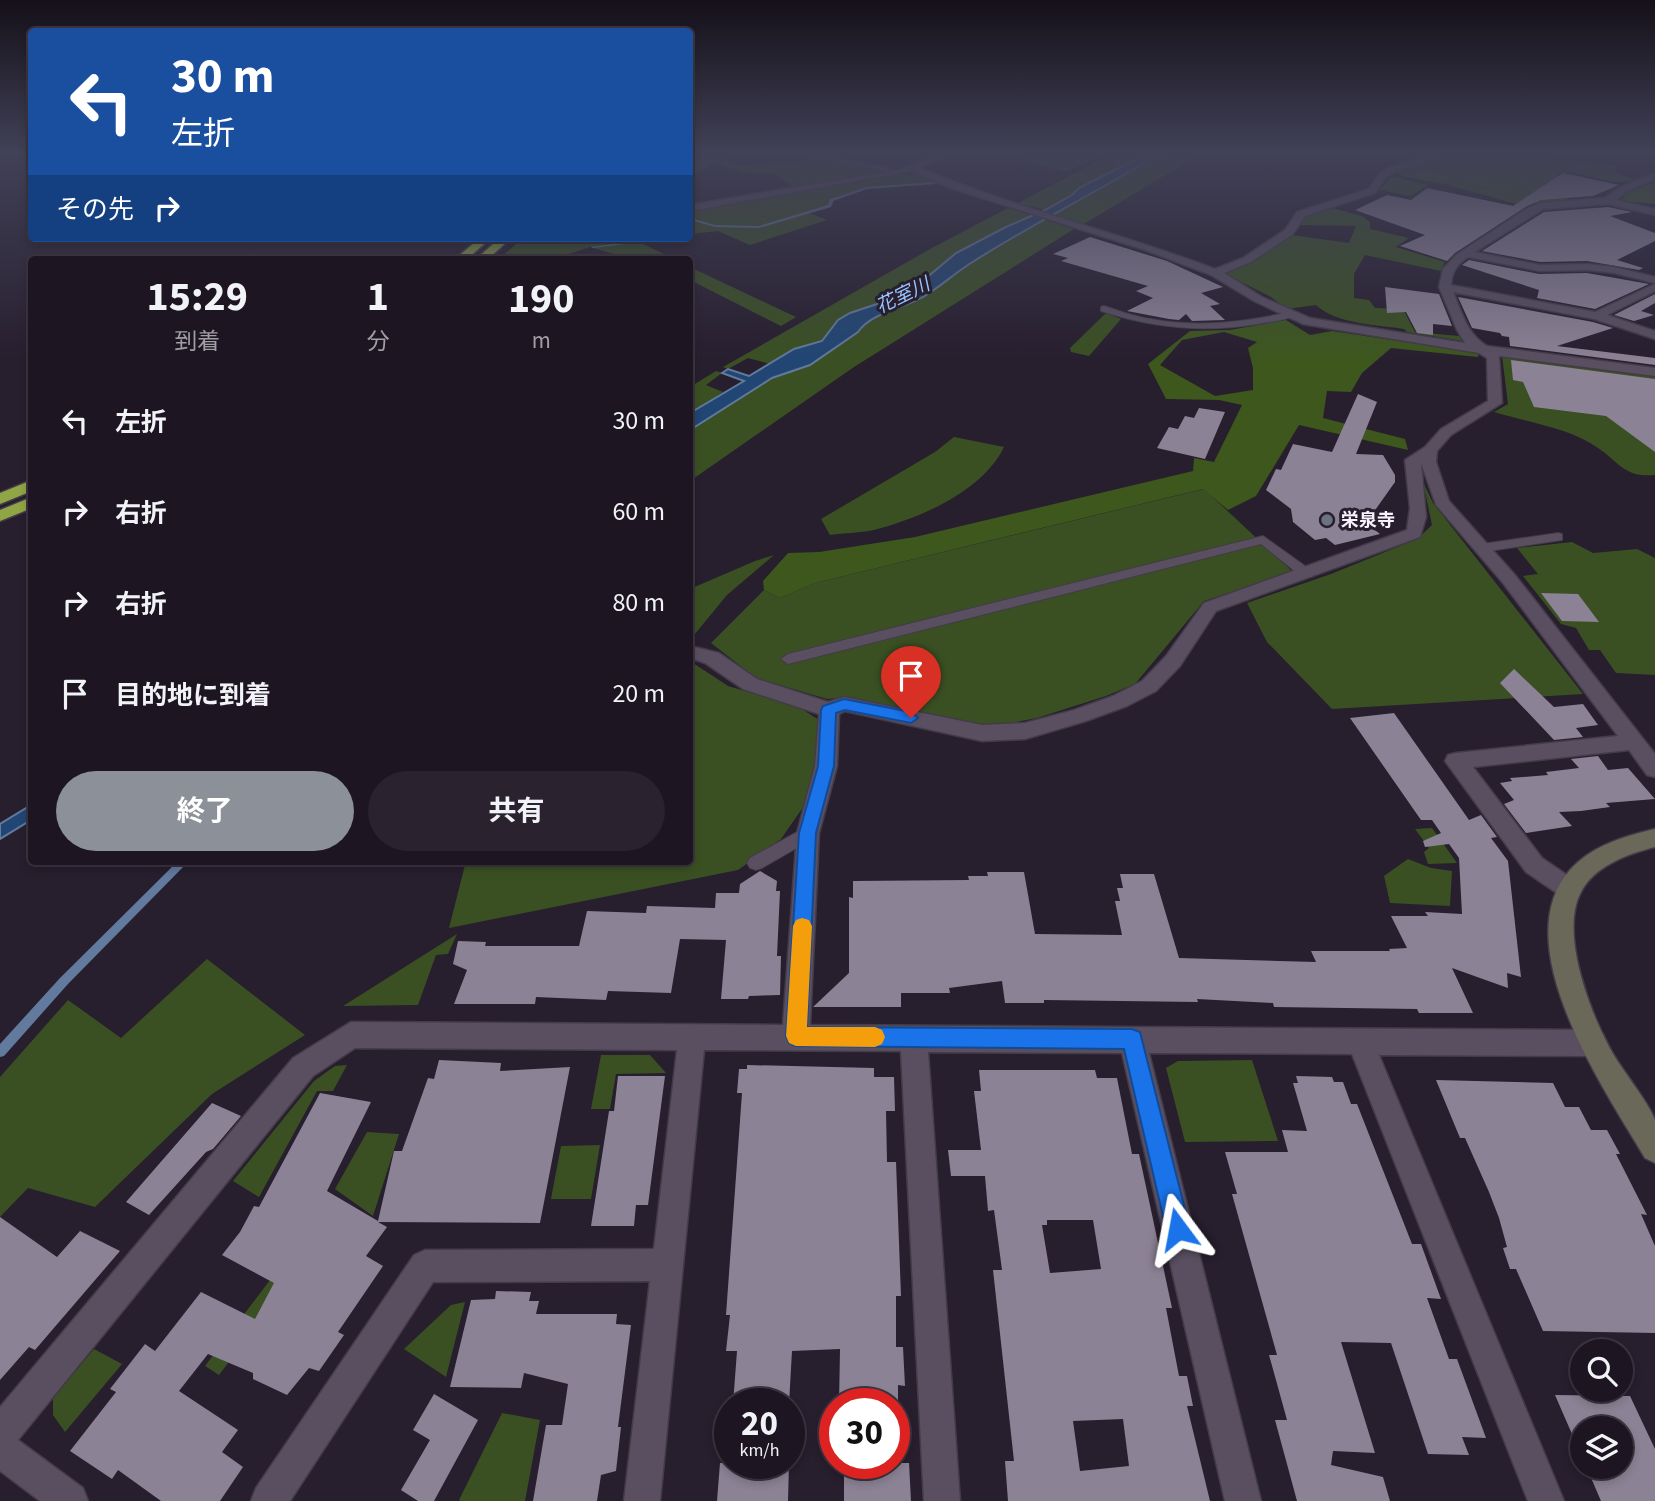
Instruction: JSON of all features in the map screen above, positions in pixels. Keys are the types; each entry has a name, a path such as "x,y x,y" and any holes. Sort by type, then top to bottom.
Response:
{"highway":[{"path":"464,256 481,242"},
{"path":"485,256 501,242"},
{"path":"0,499 28,487"},
{"path":"0,516 28,504"}],"street":[{"path":"1069,223 1215,273 1290,315 1335,327 1655,372"},
{"path":"1215,273 1247,260 1289,232 1295,223"},
{"path":"693,653 712,658 750,684 829,710 844,704 982,733 1025,731 1121,701 1149,686 1174,661 1210,607 1414,533 1420,522 1413,483 1413,460 1430,450 1446,432 1495,403 1493,356 1471,342 1463,330 1445,286 1449,269 1465,253 1510,223"},
{"path":"1465,253 1536,267 1614,270 1655,280"},
{"path":"1445,286 1596,316 1655,335"},
{"path":"1596,316 1655,287"},
{"path":"1430,450 1429,463 1442,502 1482,548 1655,769"},
{"path":"796,1036 808,833 826,766 829,710"},
{"path":"1570,889 1534,865 1456,761 1633,742"},
{"path":"1655,838 1606,855 1589,868 1570,889 1563,919 1563,951 1577,1009 1593,1042 1655,1148"},
{"path":"0,1434 303,1067 351,1035 1593,1042"},
{"path":"642,1501 692,1038"},
{"path":"914,1038 942,1501"},
{"path":"1132,1039 1243,1501"},
{"path":"1360,1041 1546,1501"},
{"path":"269,1501 425,1266 667,1265"},
{"path":"0,1449 70,1501"}],"lane":[{"path":"1104,309 1128,319 1192,329 1254,323 1290,315"},
{"path":"1482,548 1558,537"},
{"path":"788,659 1264,541 1307,574"},
{"path":"756,863 808,833"}],"green space":[{"path":"693,223 818,223 750,245 718,231 693,234"},
{"path":"979,223 1018,223 956,253 907,294 850,313 839,320 823,341 794,349 770,364 748,358 728,369 723,367"},
{"path":"1040,223 1055,223 1074,229 854,367 693,479 693,428 772,378 810,365 857,332 862,325 883,313 916,301 971,263"},
{"path":"1370,223 1370,229 1409,238 1396,247 1445,262 1441,271 1365,255 1354,274 1354,298 1369,300 1375,308 1403,309 1415,332 1459,336 1463,341 1346,320 1316,305 1287,309 1271,297 1223,273 1252,263 1292,235 1349,243 1356,226 1299,225"},
{"path":"518,242 639,242 668,256 621,256 590,247 562,256 502,256"},
{"path":"693,268 796,317 781,326 693,282"},
{"path":"1106,313 1121,319 1089,356 1071,352 1070,348"},
{"path":"1286,320 1310,335 1332,331 1479,353 1478,357 1391,348 1362,373 1351,392 1327,391 1323,418 1405,439 1408,450 1299,425 1256,496 1228,510 1203,489 815,583 780,598 764,590 763,581 788,553 819,552 915,537 1193,471 1194,458 1214,462 1242,405 1219,400 1166,399 1148,364 1190,331 1230,330","holes":["1224,332 1257,342 1248,348 1253,368 1253,390 1215,396 1160,365 1182,340"]},
{"path":"1502,356 1655,375 1655,475 1636,474 1623,468 1598,448 1575,435 1494,412 1508,404"},
{"path":"716,371 722,373 706,385 723,392 693,411 693,385"},
{"path":"954,437 1004,447 981,477 948,501 911,518 874,530 830,535 821,519 935,452"},
{"path":"1423,482 1433,503 1583,694 1332,709 1267,642 1247,603 1331,574 1417,539 1432,525"},
{"path":"1204,489 1293,572 1204,601 1135,684 1037,718 990,727 849,697 827,699 756,678 711,643 764,590 780,598 815,583"},
{"path":"1572,542 1593,553 1637,549 1655,558 1655,675 1616,673 1600,650 1589,650 1576,628 1561,624 1523,576 1538,574 1517,548"},
{"path":"774,555 727,595 693,636 693,588"},
{"path":"693,663 728,686 797,706 819,720 817,767 806,803 781,839 738,870 449,928 465,865 693,865"},
{"path":"1432,828 1457,863 1428,864 1424,852 1429,848 1415,829"},
{"path":"1408,859 1431,868 1452,871 1450,906 1390,903 1384,876"},
{"path":"457,934 448,954 436,955 418,1005 343,1006"},
{"path":"207,959 305,1035 212,1094 95,1207 28,1188 0,1217 0,1077 68,1000 121,1038"},
{"path":"601,1055 650,1055 666,1073 616,1074 610,1109 591,1109"},
{"path":"1252,1060 1278,1141 1185,1142 1166,1068 1178,1061"},
{"path":"347,1065 333,1091 317,1091 259,1197 233,1181 314,1081 335,1066"},
{"path":"367,1132 399,1134 373,1216 335,1189"},
{"path":"600,1145 591,1199 551,1199 561,1146"},
{"path":"270,1280 284,1288 219,1375 205,1366"},
{"path":"465,1302 446,1377 404,1349 451,1305"},
{"path":"94,1349 122,1364 65,1432 53,1415 53,1398"},
{"path":"502,1413 540,1420 525,1501 461,1501 459,1500"}],"water":[{"name":"花室川","path":"1015,223 1038,223 965,267 923,297 871,320 810,365 772,378 693,428 693,411 744,381 722,373 728,369 749,376 794,349 822,341 838,320 850,313 907,294 956,253"},
{"path":"28,807 28,822 0,839 0,824"}],"building":[{"path":"1392,223 1501,223 1447,261 1400,246 1425,235"},
{"path":"1526,223 1629,223 1655,233 1655,241 1617,260 1643,268 1639,270 1587,261 1540,262 1482,251"},
{"path":"1090,237 1167,261 1223,287 1201,293 1220,304 1210,306 1225,320 1192,321 1186,314 1179,320 1127,311 1153,298 1136,291 1148,286 1061,261 1068,258 1053,254"},
{"path":"1469,260 1539,274 1587,273 1649,284 1595,309 1537,298 1539,290 1462,265"},
{"path":"1385,287 1439,294 1452,326 1433,324 1433,335 1417,333 1406,312 1387,313"},
{"path":"1655,294 1655,303 1641,311 1654,315 1634,321 1614,315"},
{"path":"1458,297 1613,328 1557,346 1655,358 1655,365 1510,346 1509,337 1472,328"},
{"path":"1511,360 1655,379 1655,452 1606,416 1534,407 1523,382 1513,380"},
{"path":"1358,394 1377,402 1356,454 1383,455 1395,475 1395,482 1366,523 1380,534 1335,545 1326,538 1315,540 1293,522 1291,509 1266,490 1276,469 1281,470 1293,444 1332,452"},
{"path":"1199,408 1225,412 1205,459 1157,448 1169,427 1178,429 1185,416 1194,418"},
{"path":"1541,593 1578,594 1599,622 1562,621"},
{"path":"1514,669 1554,707 1583,704 1598,725 1576,728 1583,737 1554,740 1500,683"},
{"path":"1394,713 1469,820 1481,815 1497,837 1491,838 1508,861 1521,977 1507,973 1508,988 1452,968 1473,1013 1419,1013 1417,1009 1274,1007 1273,1003 1197,999 1198,1002 1044,1000 1044,1003 1005,1003 1002,981 949,988 950,993 901,993 901,1007 813,1007 849,973 849,897 853,898 853,881 969,880 968,876 988,876 987,872 1024,872 1035,934 1122,935 1115,901 1120,901 1117,888 1123,888 1120,874 1154,874 1179,958 1316,962 1311,951 1390,951 1389,949 1407,948 1391,916 1428,916 1425,912 1462,914 1459,858 1449,844 1425,847 1423,841 1441,833 1432,820 1421,820 1350,718"},
{"path":"1598,756 1608,770 1628,768 1655,799 1606,803 1610,807 1559,812 1572,826 1526,833 1504,804 1514,800 1500,783 1512,781 1510,778 1548,775 1546,772 1579,768 1571,759"},
{"path":"760,871 777,881 776,891 780,891 777,956 781,956 780,995 721,999 726,940 680,939 671,993 608,991 606,1000 536,997 535,1004 454,1004 467,970 453,964 458,941 486,942 485,946 579,946 587,911 646,913 647,906 715,908 716,893 739,893 740,884"},
{"path":"439,1060 501,1063 500,1071 570,1067 540,1223 378,1222 387,1227 366,1256 383,1266 338,1332 344,1335 319,1371 309,1368 287,1395 253,1379 253,1373 208,1354 179,1391 238,1430 222,1452 243,1467 220,1501 161,1501 118,1470 112,1479 70,1451 116,1392 110,1389 145,1344 155,1351 201,1292 255,1319 274,1283 222,1255 240,1232 254,1206 259,1207 320,1093 371,1102 327,1191 378,1221 394,1151 402,1151 428,1078 434,1079"},
{"path":"747,1065 874,1068 874,1077 894,1077 895,1111 886,1111 887,1162 896,1162 901,1296 896,1296 896,1347 903,1347 905,1386 839,1388 840,1349 792,1351 790,1388 734,1388 737,1351 726,1351 730,1315 726,1315 742,1093 737,1093 739,1069 747,1069"},
{"path":"979,1070 1095,1070 1097,1078 1117,1078 1132,1154 1139,1154 1172,1308 1166,1308 1179,1376 1187,1376 1193,1406 1187,1406 1210,1501 1008,1501 1005,1461 1014,1461 993,1270 1002,1270 994,1210 988,1211 985,1176 951,1176 948,1150 981,1150 974,1091 981,1091","holes":["1047,1220 1093,1220 1101,1269 1050,1273 1042,1225 1047,1225","1123,1419 1129,1466 1080,1471 1073,1421"]},
{"path":"618,1076 665,1076 648,1205 636,1205 634,1226 591,1226 609,1111 614,1111"},
{"path":"1296,1076 1332,1077 1334,1082 1343,1082 1351,1104 1357,1104 1412,1244 1421,1244 1441,1299 1427,1298 1449,1359 1457,1359 1486,1438 1462,1437 1469,1455 1428,1454 1391,1343 1341,1342 1375,1453 1333,1451 1331,1465 1383,1477 1390,1501 1297,1501 1275,1420 1287,1420 1269,1355 1277,1355 1232,1194 1237,1194 1225,1152 1288,1152 1282,1130 1307,1131 1293,1083 1298,1083"},
{"path":"1436,1080 1553,1083 1565,1107 1579,1107 1591,1130 1607,1130 1647,1215 1641,1214 1655,1246 1655,1333 1543,1331 1516,1269 1510,1269 1503,1248 1507,1247 1489,1192 1465,1138 1460,1138"},
{"path":"212,1103 241,1116 149,1215 126,1202"},
{"path":"0,1217 57,1257 80,1231 120,1251 35,1350 29,1347 0,1380"},
{"path":"496,1291 531,1292 529,1301 539,1301 536,1314 617,1314 616,1324 631,1325 618,1427 621,1427 616,1471 601,1475 597,1501 533,1501 546,1425 562,1425 568,1384 524,1373 521,1388 450,1387 471,1300 495,1299"},
{"path":"434,1394 478,1420 434,1501 418,1501 401,1490 430,1440 413,1430"},
{"path":"1555,1395 1570,1395 1570,1402 1633,1402 1655,1449 1655,1501 1601,1501 1592,1479 1633,1479 1633,1416 1570,1416 1570,1429"},
{"path":"719,1479 789,1479 788,1501 717,1501"},
{"path":"844,1479 910,1479 911,1501 844,1501"}],"waterway":[{"path":"704,223 715,226 759,227 772,223"},
{"path":"593,247 636,242"},
{"path":"0,1052 64,981 180,865"}],"slow traffic":[{"path":"802,926 796,1036 875,1037"}],"place":[{"name":"栄泉寺","path":"1327,520"}],"route":[{"path":"911,718 844,704 829,710 826,766 808,833 796,1036 1132,1039 1178,1229"}]}
